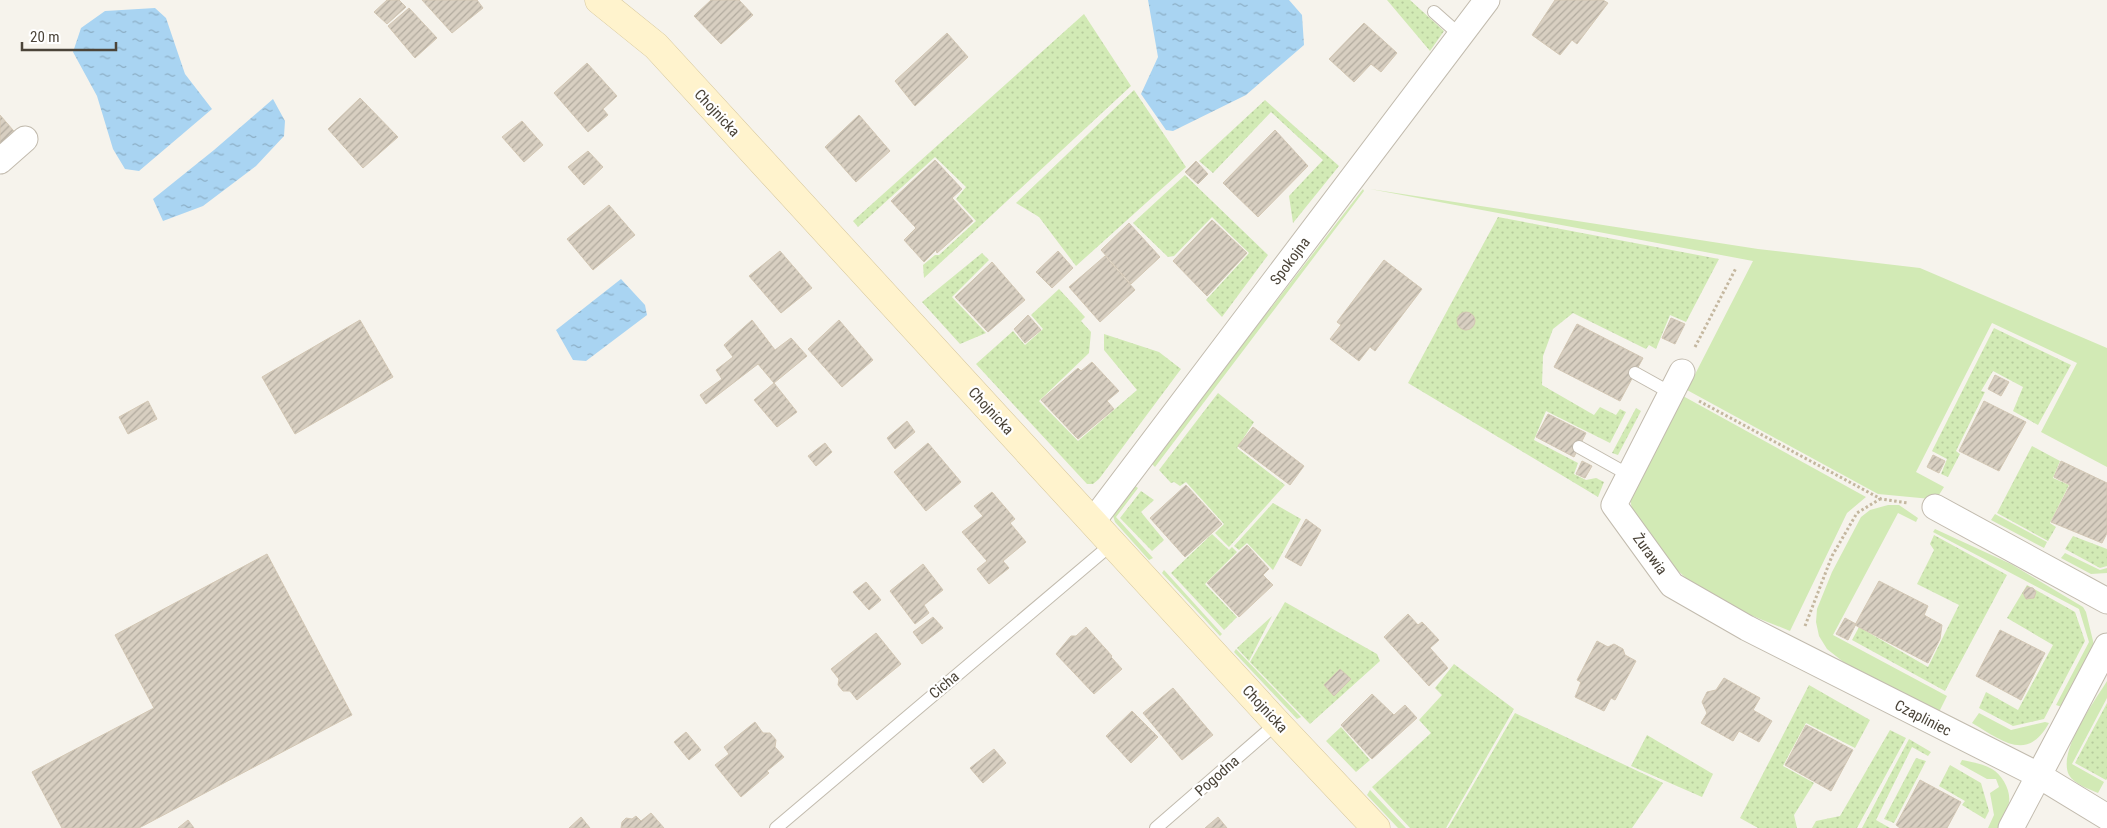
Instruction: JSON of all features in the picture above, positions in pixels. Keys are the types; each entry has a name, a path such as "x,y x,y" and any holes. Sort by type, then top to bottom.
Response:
{"street":[{"name":"Chojnicka","path":"599,0 656,46 1376,828"},
{"name":"Spokojna","path":"1093,522 1487,0"},
{"path":"0,161 25,139"},
{"name":"Żurawia","path":"1676,384 1614,504 1672,585 1747,628 1809,660"},
{"path":"1935,507 2107,601"},
{"path":"2011,828 2107,646"},
{"name":"Czapliniec","path":"1809,660 2038,774 2107,817"}],"lane":[{"path":"1434,12 1461,36"},
{"path":"1635,373 1676,384"},
{"path":"1579,447 1629,475"},
{"name":"Cicha","path":"776,828 1113,543"},
{"name":"Pogodna","path":"1156,828 1278,723"}],"path":[{"path":"1736,268 1676,384 1881,499 1857,513 1832,556 1804,627 1809,660"}],"green space":[{"path":"1387,0 1410,0 1444,31 1430,51"},
{"path":"1084,14 1131,86 924,278 923,265 935,255 939,255 976,221 956,199 966,187 935,157 858,227 853,221"},
{"path":"1134,90 1186,167 1076,266 1039,217 1016,203"},
{"path":"1265,100 1339,166 1293,223 1289,196 1323,160 1271,112 1213,173 1199,161"},
{"path":"1185,175 1268,255 1222,317 1206,300 1249,253 1212,217 1174,256 1168,257 1133,223"},
{"path":"1363,189 1364,191 1155,467 1151,463"},
{"path":"1370,189 1758,249 1920,268 2107,348 2107,467 2041,432 2077,363 1992,323 1916,472 1944,487 1937,498 1878,494 1687,390 1753,261"},
{"path":"1498,217 1719,259 1686,322 1670,315 1656,349 1649,345 1646,349 1573,313 1553,329 1543,356 1542,385 1594,415 1600,407 1616,415 1620,409 1626,412 1610,443 1546,411 1534,440 1578,463 1574,474 1586,480 1596,478 1604,482 1598,497 1408,383"},
{"path":"982,253 989,260 952,297 986,333 960,344 922,302"},
{"path":"1059,289 1085,317 1081,321 1091,332 1089,353 1039,401 1078,441 1137,390 1104,350 1104,334 1159,352 1181,369 1099,479 1093,484 1087,484 976,364 1013,331 1025,345 1043,329 1031,315"},
{"path":"1994,328 2071,365 2038,425 2013,411 2023,387 1993,371 1981,391 1985,392 1956,451 1960,454 1948,477 1941,474 1947,459 1932,451"},
{"path":"1218,393 1254,422 1237,448 1285,485 1229,547 1215,533 1224,524 1186,482 1180,486 1174,482 1171,483 1159,470"},
{"path":"1683,396 1866,497 1847,513 1790,631 1718,601 1695,585 1660,552 1641,528 1634,514 1630,498"},
{"path":"1636,408 1641,411 1618,455 1612,453"},
{"path":"2032,446 2060,461 2053,478 2069,485 2050,523 2056,527 2048,541 1997,513"},
{"path":"1134,485 1138,488 1116,517 1153,558 1149,560 1115,522 1113,516"},
{"path":"1141,491 1154,500 1141,512 1164,540 1152,551 1120,518"},
{"path":"1273,503 1301,519 1273,570 1247,543 1239,550 1234,546"},
{"path":"1888,505 1899,505 1918,518 1916,522 1898,513 1833,635 1947,696 1938,714 1851,668 1827,649 1819,636 1816,622 1817,609 1832,572 1861,517 1870,510"},
{"path":"1995,514 2047,542 2044,548 1991,520"},
{"path":"1935,529 2011,564 2083,607 2094,645 2062,707 2056,705 2089,642 2079,609 1933,532"},
{"path":"1212,534 1229,550 1232,547 1237,552 1205,584 1237,617 1224,630 1171,573"},
{"path":"1934,535 2007,575 1945,691 1852,640 1859,627 1928,667 1959,605 1917,584 1934,550 1930,544"},
{"path":"2073,536 2107,549 2107,566 2100,568 2065,549"},
{"path":"2065,553 2100,570 2107,568 2107,573 2091,574 2061,558"},
{"path":"1164,570 1222,634 1220,636 1162,573"},
{"path":"2027,585 2075,612 2085,641 2044,719 2013,726 1979,708 1986,692 2018,710 2053,645 2007,618"},
{"path":"1285,602 1377,654 1380,661 1310,724 1250,662"},
{"path":"1272,616 1249,661 1237,648"},
{"path":"1236,649 1301,717 1297,719 1234,652"},
{"path":"1454,664 1514,709 1446,828 1410,828 1372,787 1431,733 1419,720 1442,695 1435,688"},
{"path":"2107,681 2107,698 2072,764 2104,782 2098,793 2074,781 2069,775 2067,765 2068,753 2079,726"},
{"path":"1809,685 1870,720 1855,748 1806,723 1783,766 1814,783 1794,815 1797,828 1758,828 1740,818"},
{"path":"2107,703 2107,779 2106,780 2075,763"},
{"path":"1515,713 1663,783 1632,828 1448,828"},
{"path":"1979,713 2011,730 2045,722 2049,723 2041,735 2032,742 2023,745 2013,744 1993,736 1972,723"},
{"path":"1341,727 1370,760 1356,772 1326,741"},
{"path":"1890,730 1906,738 1857,828 1812,828 1816,821 1840,816"},
{"path":"1647,735 1713,774 1702,797 1631,766"},
{"path":"1909,739 1931,752 1928,756 1912,747 1876,820 1890,828 1862,828"},
{"path":"1916,758 1926,761 1894,823 1884,819"},
{"path":"1962,760 1989,767 2005,783 2009,793 2009,802 2001,828 1988,828 1994,815 1990,793 1999,787 1996,779 1987,779 1960,764"},
{"path":"1950,765 1981,783 1989,811 1985,819 1962,805 1965,801 1939,786"},
{"path":"1370,790 1406,828 1398,828 1367,795"}],"water":[{"path":"1148,0 1289,0 1302,15 1304,45 1246,95 1173,131 1166,130 1141,94 1158,57"},
{"path":"155,8 166,18 185,74 212,109 139,171 125,169 113,149 97,96 73,52 81,28 105,11"},
{"path":"273,99 285,121 284,136 256,166 203,206 163,221 153,199"},
{"path":"621,279 645,305 647,315 586,361 573,360 556,330"}],"building":[{"path":"387,0 399,0 406,7 387,24 374,12"},
{"path":"422,0 477,0 483,8 452,33"},
{"path":"711,0 739,0 753,15 721,44 694,16"},
{"path":"1555,0 1603,0 1608,3 1577,44 1572,40 1560,55 1532,35"},
{"path":"409,8 437,38 415,58 388,26"},
{"path":"1364,23 1397,53 1381,72 1371,64 1354,82 1329,59"},
{"path":"947,33 968,57 915,106 895,81"},
{"path":"587,63 617,96 603,109 608,115 588,132 554,93"},
{"path":"360,98 398,137 363,168 328,129"},
{"path":"0,115 19,137 0,153"},
{"path":"859,115 890,151 856,182 825,147"},
{"path":"522,121 543,145 524,162 502,137"},
{"path":"1275,130 1308,166 1258,217 1223,183"},
{"path":"588,151 603,167 584,185 568,167"},
{"path":"935,160 962,189 952,198 973,221 937,253 936,250 924,262 904,240 916,228 891,201"},
{"path":"1196,161 1208,174 1198,184 1185,172"},
{"path":"609,205 635,235 593,270 567,239"},
{"path":"1212,220 1247,253 1207,296 1173,261"},
{"path":"1129,223 1160,257 1131,284 1101,250"},
{"path":"780,251 812,288 781,313 749,276"},
{"path":"1058,251 1073,268 1052,288 1036,272"},
{"path":"1105,256 1135,290 1100,322 1069,287"},
{"path":"1384,260 1422,289 1375,351 1370,347 1359,361 1330,339 1341,325 1337,322"},
{"path":"992,262 1025,300 988,332 955,297"},
{"path":"1462,312 1470,312 1475,317 1473,328 1462,330 1457,325 1457,317"},
{"path":"1028,315 1041,330 1025,343 1014,329"},
{"path":"1671,318 1685,324 1675,344 1662,338"},
{"path":"360,320 393,377 295,434 262,377"},
{"path":"752,320 775,350 791,338 807,356 774,383 758,364 706,404 700,395 722,379 716,370 733,357 724,345"},
{"path":"839,320 873,360 842,387 808,349"},
{"path":"1577,324 1643,358 1620,401 1554,367"},
{"path":"1092,362 1119,391 1107,401 1114,409 1078,439 1041,400 1078,368 1081,371"},
{"path":"1995,375 2009,382 2001,396 1988,389"},
{"path":"774,383 797,412 777,427 754,400"},
{"path":"148,401 157,419 128,434 119,417"},
{"path":"1984,401 2026,422 1999,471 1959,451"},
{"path":"1548,414 1586,433 1574,457 1536,437"},
{"path":"907,421 915,432 895,449 887,438"},
{"path":"1253,427 1304,466 1290,485 1238,446"},
{"path":"825,443 832,452 816,466 808,456"},
{"path":"928,443 961,482 926,511 894,472"},
{"path":"1933,455 1945,461 1939,473 1927,467"},
{"path":"1582,461 1592,466 1585,478 1576,474"},
{"path":"2061,461 2107,483 2107,533 2102,543 2051,522 2070,485 2054,477"},
{"path":"1186,485 1222,524 1185,557 1150,518"},
{"path":"992,492 1015,519 1010,523 1026,542 1003,561 1009,568 989,584 977,569 987,561 962,532 983,516 974,506"},
{"path":"1306,519 1321,530 1301,566 1285,557"},
{"path":"1247,545 1269,569 1263,575 1273,585 1239,617 1207,583"},
{"path":"267,554 352,715 139,828 62,828 32,772 154,708 115,635"},
{"path":"923,564 943,590 924,605 929,613 915,624 890,591"},
{"path":"1879,581 1928,606 1924,615 1942,625 1940,639 1928,663 1855,625"},
{"path":"866,582 881,600 869,610 853,592"},
{"path":"2027,587 2033,588 2036,592 2034,598 2026,599 2023,593"},
{"path":"1408,614 1418,625 1422,622 1439,640 1430,648 1448,668 1429,686 1384,637"},
{"path":"933,617 943,628 922,644 913,632"},
{"path":"1845,618 1856,624 1848,640 1836,634"},
{"path":"1086,627 1122,669 1094,694 1056,654 1071,636 1076,636"},
{"path":"2000,630 2045,653 2021,700 1976,676"},
{"path":"876,633 901,664 857,700 850,691 843,691 838,685 839,679 831,669"},
{"path":"1597,641 1608,647 1614,644 1623,649 1625,655 1636,661 1615,700 1611,698 1604,711 1575,697 1581,682 1577,680"},
{"path":"1340,669 1351,679 1334,696 1324,685"},
{"path":"1724,678 1760,698 1753,710 1772,721 1759,742 1739,731 1733,741 1701,723 1707,713 1702,702 1707,692 1716,690"},
{"path":"1173,688 1213,735 1182,760 1143,713"},
{"path":"1372,694 1394,715 1405,705 1417,718 1372,759 1341,725"},
{"path":"1132,711 1158,737 1131,763 1106,736"},
{"path":"755,722 763,733 770,733 776,740 775,747 784,757 741,797 715,765 729,754 724,747"},
{"path":"1806,725 1853,750 1831,791 1785,765"},
{"path":"686,732 701,750 689,760 674,742"},
{"path":"994,749 1006,763 983,783 970,768"},
{"path":"1920,780 1961,802 1947,828 1900,828 1896,825"},
{"path":"651,813 664,828 621,828 622,822 626,818 632,819 636,816 641,821"},
{"path":"581,817 590,828 569,828"},
{"path":"1218,817 1227,828 1205,828"},
{"path":"188,820 194,828 178,828"}]}
